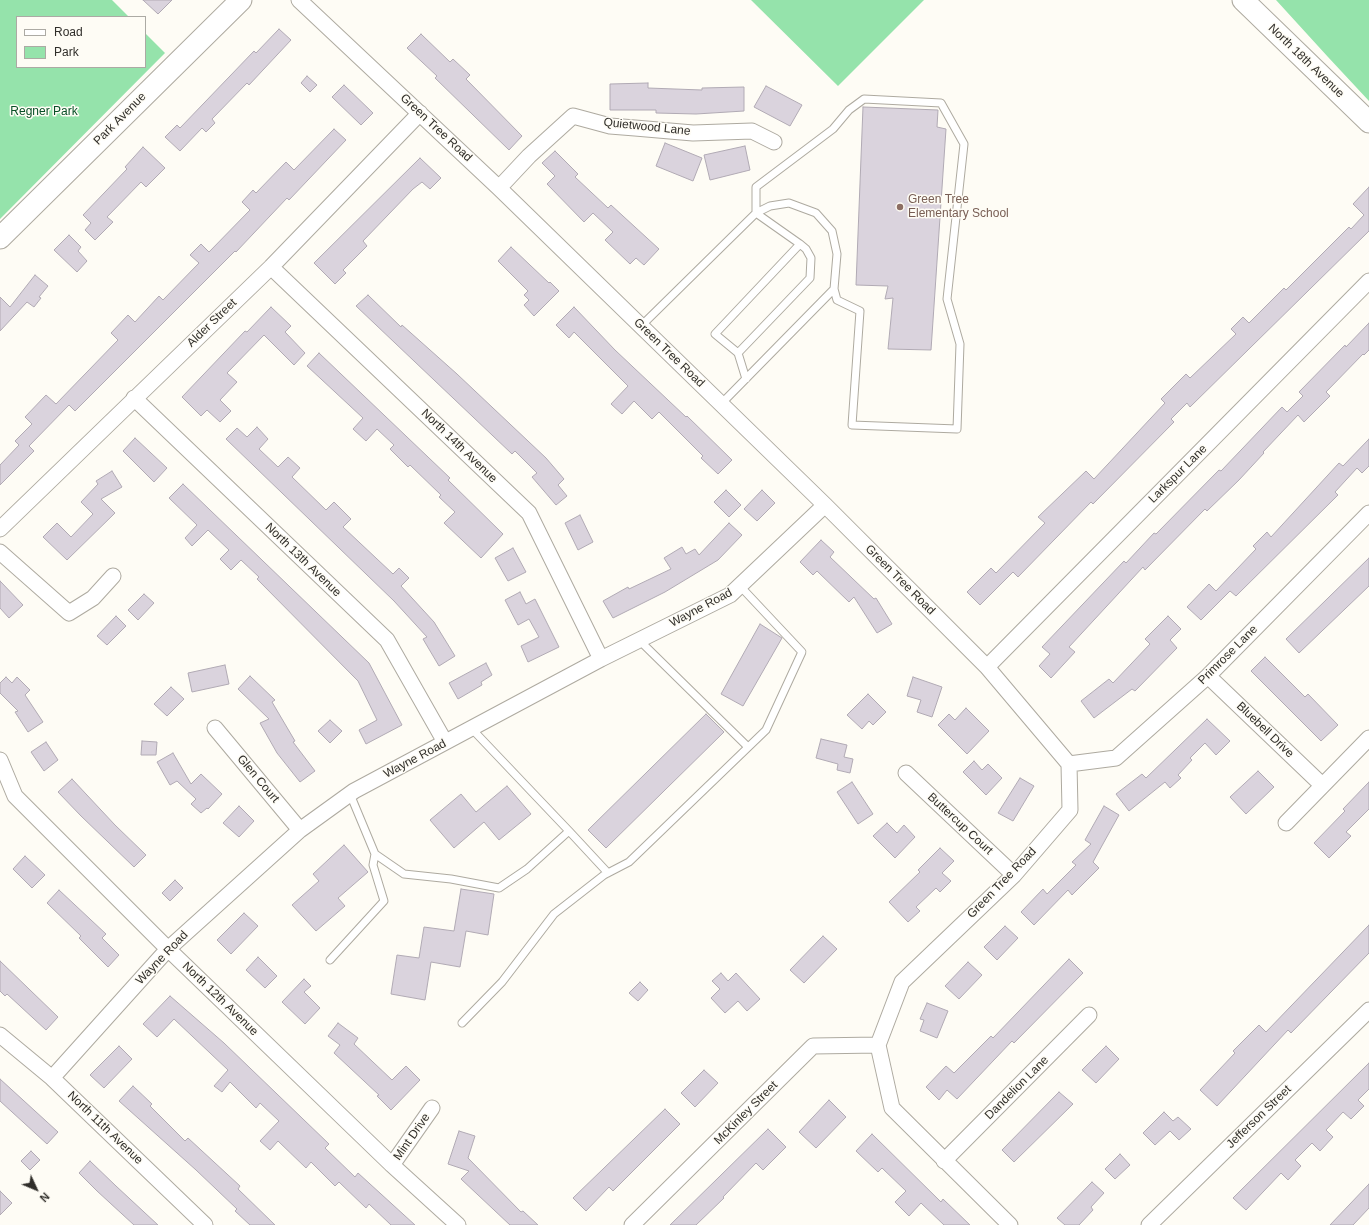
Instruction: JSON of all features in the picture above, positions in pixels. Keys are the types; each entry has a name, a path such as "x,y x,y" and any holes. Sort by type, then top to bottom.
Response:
{"street":[{"name":"Park Avenue","path":"0,238 241,0"},
{"name":"Green Tree Road","path":"300,0 499,188 825,506 987,668 1069,764 1070,810 1014,875 902,982 878,1045"},
{"name":"North 18th Avenue","path":"1243,0 1369,122"},
{"name":"Alder Street","path":"0,529 271,267 420,113"},
{"name":"Quietwood Lane","path":"499,188 529,156 573,116 610,126 693,133 752,131 774,142"},
{"name":"North 14th Avenue","path":"271,267 529,514 601,659"},
{"name":"Larkspur Lane","path":"987,668 1369,280"},
{"name":"North 13th Avenue","path":"134,398 387,640 445,742"},
{"name":"Wayne Road","path":"52,1078 168,949 300,830 350,794 445,742 601,659 730,595 825,506"},
{"name":"Primrose Lane","path":"1069,764 1116,758 1208,676 1369,513"},
{"path":"0,552 69,613 93,598 113,576"},
{"name":"Bluebell Drive","path":"1208,676 1322,785"},
{"name":"Glen Court","path":"215,728 300,830"},
{"path":"1286,822 1369,738"},
{"name":"North 12th Avenue","path":"0,760 15,796 168,949 392,1165 458,1225"},
{"name":"Buttercup Court","path":"906,773 1014,875"},
{"name":"Jefferson Street","path":"1149,1225 1369,1010"},
{"name":"Dandelion Lane","path":"944,1161 1089,1015"},
{"name":"North 11th Avenue","path":"0,1035 52,1078 205,1225"},
{"path":"878,1045 892,1108 1010,1225"},
{"name":"McKinley Street","path":"632,1225 813,1046 878,1045"},
{"name":"Mint Drive","path":"392,1165 432,1108"}],"lane":[{"path":"641,326 756,213 770,206 790,203 816,213 832,231 837,254 834,289 837,300 860,311 852,425 956,430 960,344 947,298 964,144 941,103 864,99 849,110 833,129 756,187 756,213"},
{"path":"738,353 810,278 811,258 806,249 756,213"},
{"path":"746,379 738,353 715,334 800,244"},
{"path":"721,404 834,289"},
{"path":"462,1023 502,982 554,914 608,873 629,862 766,730 802,652 740,586"},
{"path":"639,640 748,747"},
{"path":"471,728 608,873"},
{"path":"330,960 384,901 373,866 374,854 350,794"},
{"path":"374,854 404,874 451,879 499,888 527,868 570,832"}],"green space":[{"name":"Regner Park","path":"0,0 112,0 128,16 16,16 16,68 146,68 146,34 165,53 0,219"},
{"path":"751,0 924,0 838,86"},
{"path":"1276,0 1369,0 1369,101 1328,57"}],"building":[{"path":"143,0 172,0 158,14"},
{"path":"279,29 291,40 249,85 247,83 212,119 215,123 206,132 202,128 180,151 165,137 177,125 180,128 254,51 256,53"},
{"path":"421,34 450,62 453,59 470,75 466,79 522,136 509,150 435,78 437,76 407,48"},
{"path":"307,76 317,85 310,92 301,83"},
{"path":"648,83 648,88 702,90 702,88 744,87 744,111 696,114 656,113 656,110 610,110 610,84"},
{"path":"344,85 373,113 361,125 332,97"},
{"path":"766,86 802,105 790,126 754,107"},
{"name":"Green Tree Elementary School","path":"863,107 938,110 937,127 946,129 931,350 888,349 893,298 885,299 888,286 856,285"},
{"path":"334,129 346,140 289,200 287,198 236,252 235,251 75,411 69,405 29,446 34,451 0,485 0,465 19,445 15,441 32,424 25,417 46,395 56,404 118,340 111,333 128,315 135,322 159,296 163,300 199,263 190,255 201,244 209,252 250,210 242,202 253,190 256,193 286,162 294,170"},
{"path":"665,143 702,158 693,181 656,166"},
{"path":"745,146 750,170 710,180 704,155"},
{"path":"143,147 165,168 146,187 141,182 107,217 113,222 95,240 85,230 91,223 83,215 127,169 125,167"},
{"path":"555,151 578,174 575,177 608,208 611,205 659,249 644,265 636,258 630,264 605,240 613,232 593,213 584,222 547,184 555,176 542,163"},
{"path":"420,158 441,178 430,189 422,182 413,189 363,241 367,246 343,270 346,273 335,284 314,263"},
{"path":"1369,187 1369,231 1190,407 1187,403 1171,419 1174,422 1093,504 1091,502 1018,577 1013,572 980,605 967,592 991,568 996,573 1045,523 1038,517 1086,471 1094,479 1165,403 1161,399 1186,374 1190,378 1236,334 1231,329 1243,317 1249,323 1284,288 1286,290 1349,227 1351,229 1364,215 1353,204"},
{"path":"69,235 81,247 78,251 87,261 77,272 54,250"},
{"path":"511,247 559,291 534,316 524,305 529,300 524,295 528,291 498,261"},
{"path":"35,275 48,286 39,297 41,298 34,307 27,302 0,331 0,297 10,307"},
{"path":"368,295 401,327 402,325 457,374 546,458 564,479 558,485 567,496 556,505 532,477 537,473 515,451 512,454 356,306"},
{"path":"271,307 291,326 285,332 305,353 294,365 264,335 227,373 237,382 220,400 231,411 220,422 207,410 201,416 182,397 245,331 247,332"},
{"path":"574,307 615,350 686,417 687,416 732,460 718,474 701,458 703,456 659,412 652,419 634,401 622,414 611,404 628,386 574,332 569,338 556,325"},
{"path":"1369,323 1369,350 1364,355 1363,354 1326,392 1330,396 1304,422 1298,415 1239,480 1207,511 1205,509 1145,570 1143,567 1069,647 1075,652 1051,678 1039,666 1050,654 1042,647 1124,561 1126,563 1154,533 1156,534 1219,470 1221,471 1282,407 1287,412 1303,396 1299,392"},
{"path":"319,353 450,478 448,480 503,534 481,558 444,523 455,512 439,497 441,495 410,465 408,467 390,449 394,445 377,429 366,441 353,429 363,418 307,366"},
{"path":"257,427 268,439 259,449 278,467 288,457 300,468 292,477 326,510 334,502 351,519 343,527 393,574 399,568 409,578 401,586 434,622 455,656 439,666 423,639 427,637 394,601 226,439 237,428 247,437"},
{"path":"135,438 167,468 154,482 123,451"},
{"path":"1369,439 1369,466 1362,473 1357,468 1335,492 1338,495 1236,596 1230,591 1201,620 1187,607 1209,584 1216,591 1256,549 1253,546 1267,532 1271,537 1339,463 1343,466"},
{"path":"112,471 122,487 101,499 115,513 67,560 43,537 57,523 71,537 93,514 81,502 98,484 96,481"},
{"path":"183,484 369,663 402,725 366,744 359,730 377,720 358,681 257,579 259,577 241,560 231,570 220,559 229,550 208,530 192,546 185,538 197,525 169,498"},
{"path":"726,490 741,505 729,517 714,502"},
{"path":"762,490 775,503 757,521 744,509"},
{"path":"580,515 593,542 578,550 565,523"},
{"path":"729,523 742,535 718,560 665,592 613,618 603,601 628,587 629,589 671,569 664,558 682,547 686,554 695,549 699,555"},
{"path":"821,540 834,552 830,557 874,599 876,598 892,624 877,633 854,597 849,602 817,571 813,575 800,562"},
{"path":"513,548 526,572 508,581 495,558"},
{"path":"1369,558 1369,586 1299,653 1286,639"},
{"path":"0,581 23,605 9,618 0,608"},
{"path":"520,592 526,604 535,599 559,647 528,662 521,646 539,637 529,619 518,625 505,600"},
{"path":"144,594 154,603 138,620 128,610"},
{"path":"116,616 126,626 107,645 97,636"},
{"path":"1168,616 1181,629 1170,640 1177,648 1135,691 1132,689 1094,718 1081,701 1109,679 1113,683 1150,644 1145,639"},
{"path":"760,624 782,638 743,706 721,694"},
{"path":"1265,657 1305,697 1308,694 1338,725 1321,741 1251,671"},
{"path":"486,663 492,675 481,682 482,685 458,699 449,683"},
{"path":"225,665 229,684 192,692 188,673"},
{"path":"250,676 275,700 272,702 295,741 293,742 315,771 300,782 277,753 260,723 269,719 238,689"},
{"path":"6,677 12,683 17,677 30,690 25,695 43,722 28,732 15,712 18,711 0,693 0,683"},
{"path":"913,677 942,687 932,717 917,712 921,700 907,696"},
{"path":"171,687 184,699 167,716 154,704"},
{"path":"868,694 886,712 873,725 869,721 862,729 847,715"},
{"path":"966,708 989,731 967,754 938,725 949,714 955,720"},
{"path":"706,714 724,732 606,848 588,830"},
{"path":"1207,719 1230,741 1216,755 1205,743 1190,758 1192,760 1178,775 1181,778 1170,788 1165,782 1129,811 1116,794 1142,774 1146,778"},
{"path":"330,720 342,731 330,743 318,731"},
{"path":"821,739 847,745 844,757 853,759 850,773 837,770 838,764 816,758"},
{"path":"142,741 157,742 156,755 141,755"},
{"path":"46,742 58,760 44,771 31,752"},
{"path":"173,753 191,784 201,774 222,794 208,809 207,808 201,813 191,804 196,799 177,781 170,785 157,762"},
{"path":"974,761 982,770 988,764 1002,778 986,795 963,772"},
{"path":"1258,771 1274,787 1246,814 1230,797"},
{"path":"1020,778 1034,786 1013,821 998,813"},
{"path":"72,779 115,825 146,855 134,867 58,792"},
{"path":"852,782 873,814 858,824 837,792"},
{"path":"1369,782 1369,809 1346,832 1351,836 1329,858 1314,843 1345,811 1343,809"},
{"path":"507,786 531,814 499,840 484,822 454,848 430,820 461,794 476,812"},
{"path":"239,806 254,821 239,837 223,823"},
{"path":"1104,806 1119,815 1093,862 1099,868 1072,895 1068,890 1034,925 1021,912 1043,889 1047,894 1076,865 1072,862 1091,844 1085,840"},
{"path":"887,823 897,833 904,825 915,837 895,858 873,836"},
{"path":"344,845 368,872 338,898 345,906 316,931 292,905 319,881 313,874"},
{"path":"940,848 954,861 942,873 951,881 940,892 936,888 916,907 920,911 908,922 889,902 920,872 918,870"},
{"path":"25,856 45,875 32,888 13,869"},
{"path":"175,880 183,888 170,901 162,893"},
{"path":"461,889 494,894 488,935 466,931 460,967 431,962 425,1000 391,994 397,955 419,958 424,927 454,931"},
{"path":"59,890 106,934 102,938 119,955 108,967 79,938 81,936 47,903"},
{"path":"244,913 258,926 231,954 217,940"},
{"path":"1369,925 1369,953 1291,1033 1288,1030 1217,1106 1200,1090 1235,1053 1233,1051 1259,1025 1266,1032"},
{"path":"1005,926 1018,938 997,960 984,947"},
{"path":"823,936 837,949 804,983 790,970"},
{"path":"258,957 277,976 265,988 246,970"},
{"path":"1069,959 1083,973 1014,1043 1012,1041 957,1099 947,1090 939,1100 926,1087 946,1066 954,1073 991,1036 993,1038"},
{"path":"0,961 58,1017 46,1030 7,994 5,996 0,991"},
{"path":"968,962 982,975 959,999 945,986"},
{"path":"721,973 728,981 736,973 760,999 747,1011 738,1001 725,1013 711,998 720,989 712,981"},
{"path":"304,979 311,986 304,992 320,1008 305,1024 282,1002"},
{"path":"640,982 648,990 638,1001 629,993"},
{"path":"170,996 224,1043 329,1144 325,1148 355,1177 358,1173 415,1225 391,1225 369,1204 366,1208 339,1182 335,1186 311,1162 306,1168 278,1141 270,1150 260,1141 279,1121 260,1103 256,1108 230,1082 222,1092 214,1086 228,1070 174,1019 157,1037 143,1024"},
{"path":"927,1003 948,1011 937,1038 920,1031 924,1020 920,1019"},
{"path":"338,1023 358,1038 354,1044 392,1080 406,1066 420,1080 391,1110 377,1096 379,1095 334,1053 340,1045 328,1036"},
{"path":"119,1046 132,1059 104,1088 90,1075"},
{"path":"1106,1046 1119,1059 1096,1083 1082,1070"},
{"path":"1369,1063 1369,1089 1358,1100 1364,1106 1351,1119 1343,1112 1326,1130 1333,1137 1320,1151 1312,1143 1295,1160 1301,1166 1288,1180 1281,1173 1246,1210 1233,1198"},
{"path":"704,1070 718,1083 695,1107 681,1093"},
{"path":"0,1079 58,1132 47,1144 0,1101"},
{"path":"133,1086 152,1104 150,1106 185,1141 188,1138 240,1186 238,1189 275,1225 250,1225 235,1211 237,1209 196,1170 119,1101"},
{"path":"1059,1092 1073,1104 1014,1162 1002,1150"},
{"path":"829,1100 846,1117 816,1148 799,1132"},
{"path":"665,1109 680,1124 613,1191 609,1187 586,1211 573,1198"},
{"path":"1164,1112 1173,1121 1178,1117 1191,1129 1179,1140 1170,1131 1155,1145 1143,1133"},
{"path":"768,1129 786,1147 763,1170 756,1163 723,1197 724,1198 696,1225 670,1225"},
{"path":"459,1131 475,1136 468,1158 521,1212 523,1211 538,1225 510,1225 461,1179 469,1171 448,1164"},
{"path":"872,1134 941,1202 943,1199 970,1225 944,1225 921,1203 909,1216 895,1202 906,1191 882,1168 878,1172 856,1151"},
{"path":"31,1151 40,1160 30,1170 21,1161"},
{"path":"1120,1154 1130,1165 1115,1179 1105,1169"},
{"path":"90,1161 158,1225 134,1225 97,1191 79,1173"},
{"path":"1092,1182 1104,1193 1091,1207 1093,1210 1079,1225 1065,1225 1057,1218"},
{"path":"1369,1184 1369,1208 1353,1225 1330,1225"},
{"path":"0,1191 12,1203 0,1215"}],"place":[{"name":"Green Tree Elementary School","path":"900,207"}]}
